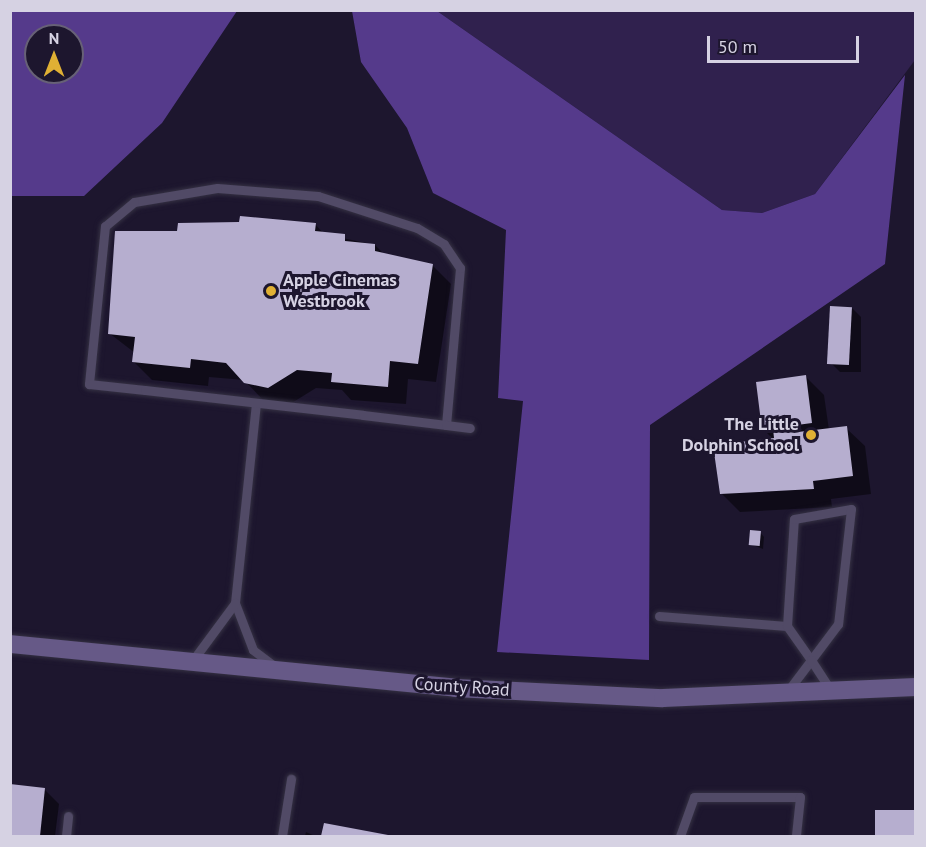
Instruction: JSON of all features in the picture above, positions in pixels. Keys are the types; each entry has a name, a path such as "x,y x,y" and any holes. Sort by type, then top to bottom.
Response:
{"main road":[{"name":"County Road","path":"10,644 193,660 466,689 663,698 915,687"}],"lane":[{"path":"446,425 460,268 444,244 367,209 272,190 216,188 168,194 134,202 113,214 105,226 89,384 470,428"},
{"path":"256,403 235,603 253,650 279,670"},
{"path":"786,693 811,660 838,624 851,509 794,519 787,626 811,660 831,691"},
{"path":"193,660 235,603"},
{"path":"659,616 787,626"},
{"path":"282,837 291,779"},
{"path":"680,837 694,797 800,797 796,837"},
{"path":"66,837 68,816"}],"shaded area":[{"path":"10,11 237,11 162,123 84,196 11,196"},
{"path":"352,11 437,11 722,210 762,213 815,194 905,75 885,264 650,425 649,660 497,652 523,401 498,398 506,230 433,193 407,128 361,62"},
{"path":"437,11 915,11 915,60 815,194 762,213 722,210"}],"building":[{"name":"Apple Cinemas Westbrook","path":"240,216 316,223 315,231 345,234 345,241 375,244 375,251 433,264 418,364 390,361 388,387 331,382 332,373 297,370 268,388 244,383 226,363 191,359 190,368 132,362 135,337 108,334 115,231 177,231 178,223 239,222"},
{"path":"830,306 852,307 849,365 827,364"},
{"name":"The Little Dolphin School","path":"806,375 812,423 797,425 798,432 847,426 853,476 813,481 814,489 720,494 713,445 774,438 773,429 762,430 756,382"},
{"path":"750,530 761,531 760,546 749,545"},
{"path":"10,784 45,788 40,836 10,836"},
{"path":"875,810 916,810 916,836 875,836"},
{"path":"324,823 388,835 388,836 321,836"}],"place":[{"name":"Apple Cinemas Westbrook","path":"271,291"},
{"name":"The Little Dolphin School","path":"811,435"}]}
